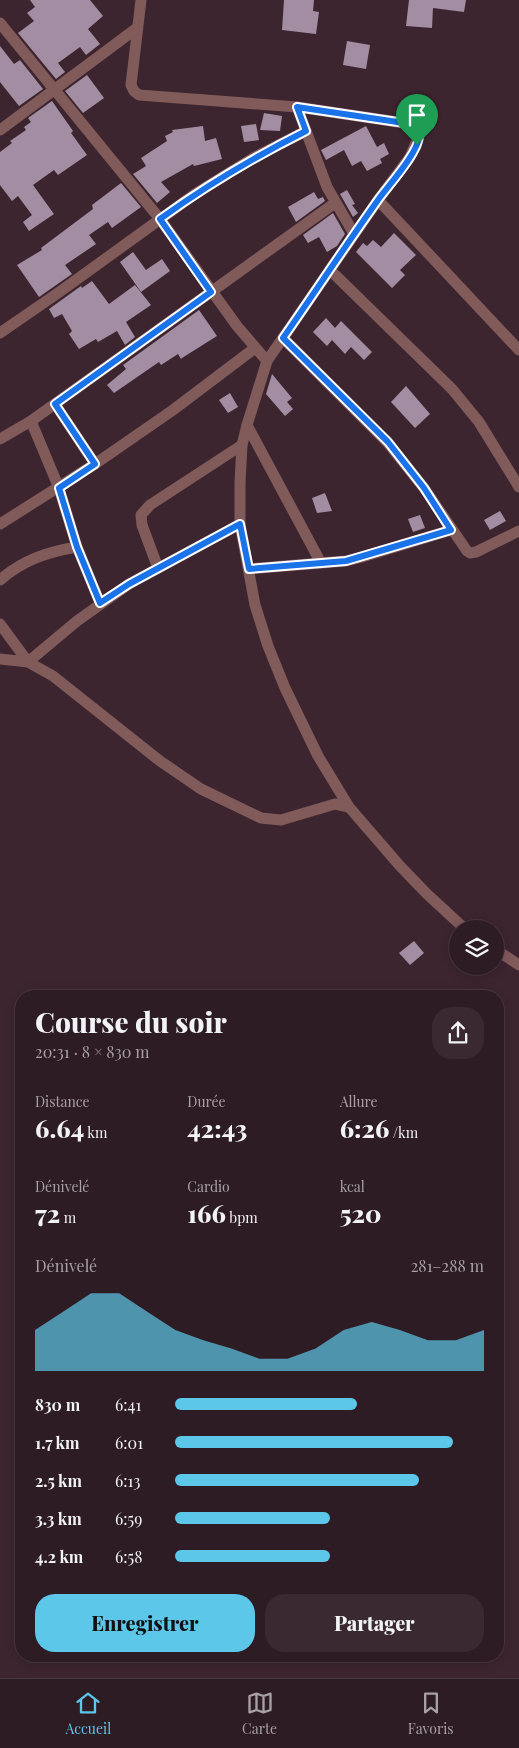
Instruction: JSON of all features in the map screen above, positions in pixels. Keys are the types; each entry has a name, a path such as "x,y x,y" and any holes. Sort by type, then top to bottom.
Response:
{"street":[{"path":"141,0 131,85 139,95 297,107 411,124 415,126 419,136 417,145 410,157 354,234 267,361 242,445 240,524 255,605 268,646 285,688 318,756 349,807 420,887 455,920"},
{"path":"0,23 160,219 211,292 267,361"},
{"path":"0,130 137,28"},
{"path":"297,107 318,166 335,204 354,234"},
{"path":"0,333 195,194 255,157 306,131"},
{"path":"378,200 519,350"},
{"path":"0,439 31,421 335,204"},
{"path":"330,270 452,389 479,422 519,487"},
{"path":"283,338 388,442 424,488 466,551 474,553 519,532"},
{"path":"0,524 95,464 173,410 255,348"},
{"path":"55,404 95,464"},
{"path":"31,421 59,488 77,547 100,603"},
{"path":"247,425 321,563"},
{"path":"158,568 142,525 141,515 150,505 242,445"},
{"path":"28,662 100,603 129,584 240,524"},
{"path":"249,569 346,561 451,530"},
{"path":"0,580 16,567 33,558 53,551 77,547"},
{"path":"0,624 28,662"},
{"path":"0,659 28,662 53,676 160,761 201,789 260,818 281,820 335,804 349,807"},
{"path":"504,955 519,965"}],"building":[{"path":"30,0 90,0 103,16 88,29 100,44 86,55 80,47 58,63 65,72 56,79 18,33 34,21 27,13 35,7"},
{"path":"284,0 314,0 313,11 319,12 316,34 282,30"},
{"path":"409,0 466,0 464,12 433,8 432,28 406,26"},
{"path":"347,41 370,45 366,69 343,65"},
{"path":"0,46 14,64 20,60 43,89 19,106 0,82"},
{"path":"87,75 104,98 83,113 65,91"},
{"path":"52,101 87,155 58,175 54,170 33,185 54,214 29,231 23,222 32,215 18,196 12,201 0,185 0,152 12,143 10,141 26,130 24,127 31,122 28,118"},
{"path":"264,113 282,116 280,131 260,130"},
{"path":"256,124 259,140 244,142 241,126"},
{"path":"203,126 205,141 216,138 222,159 194,166 193,164 161,182 170,192 157,203 133,174 146,166 141,158 167,141 165,136 173,132 172,130"},
{"path":"366,126 377,147 384,143 389,154 380,159 382,163 367,171 361,161 352,166 344,150 326,160 321,150"},
{"path":"121,183 141,207 112,228 108,222 89,235 96,244 65,265 72,274 39,297 17,265 42,250 41,248 93,209 92,205"},
{"path":"347,190 355,204 352,205 358,213 353,217 340,194"},
{"path":"314,192 318,199 323,197 325,201 296,222 288,207"},
{"path":"333,213 345,234 337,246 327,252 319,237 308,243 303,235"},
{"path":"394,233 416,255 400,270 405,275 392,288 356,252 363,243 367,246 373,240 381,247"},
{"path":"133,252 146,270 162,259 170,271 141,292 120,262"},
{"path":"92,281 109,304 135,285 151,305 126,322 135,337 125,345 117,331 98,342 96,339 79,349 69,334 72,331 62,314 54,318 49,309 81,286 82,288"},
{"path":"199,310 217,336 181,359 178,354 161,365 159,362 114,393 107,385 126,369 123,365"},
{"path":"326,318 335,328 341,321 372,352 364,360 351,347 345,354 332,340 327,346 313,332"},
{"path":"272,374 292,398 287,402 293,409 285,416 266,394"},
{"path":"406,386 430,414 415,428 391,402"},
{"path":"230,393 238,407 228,413 219,400"},
{"path":"325,493 332,511 317,513 312,498"},
{"path":"500,511 506,521 490,530 484,520"},
{"path":"420,515 425,528 413,532 408,519"},
{"path":"414,941 424,953 410,965 399,953"}],"route":[{"path":"297,107 411,124 418,131 417,145 283,338 388,442 424,488 451,530 346,561 249,569 240,524 129,584 100,603 77,547 59,488 95,464 55,404 211,292 160,219 195,194 255,157 306,131 297,107"}]}
